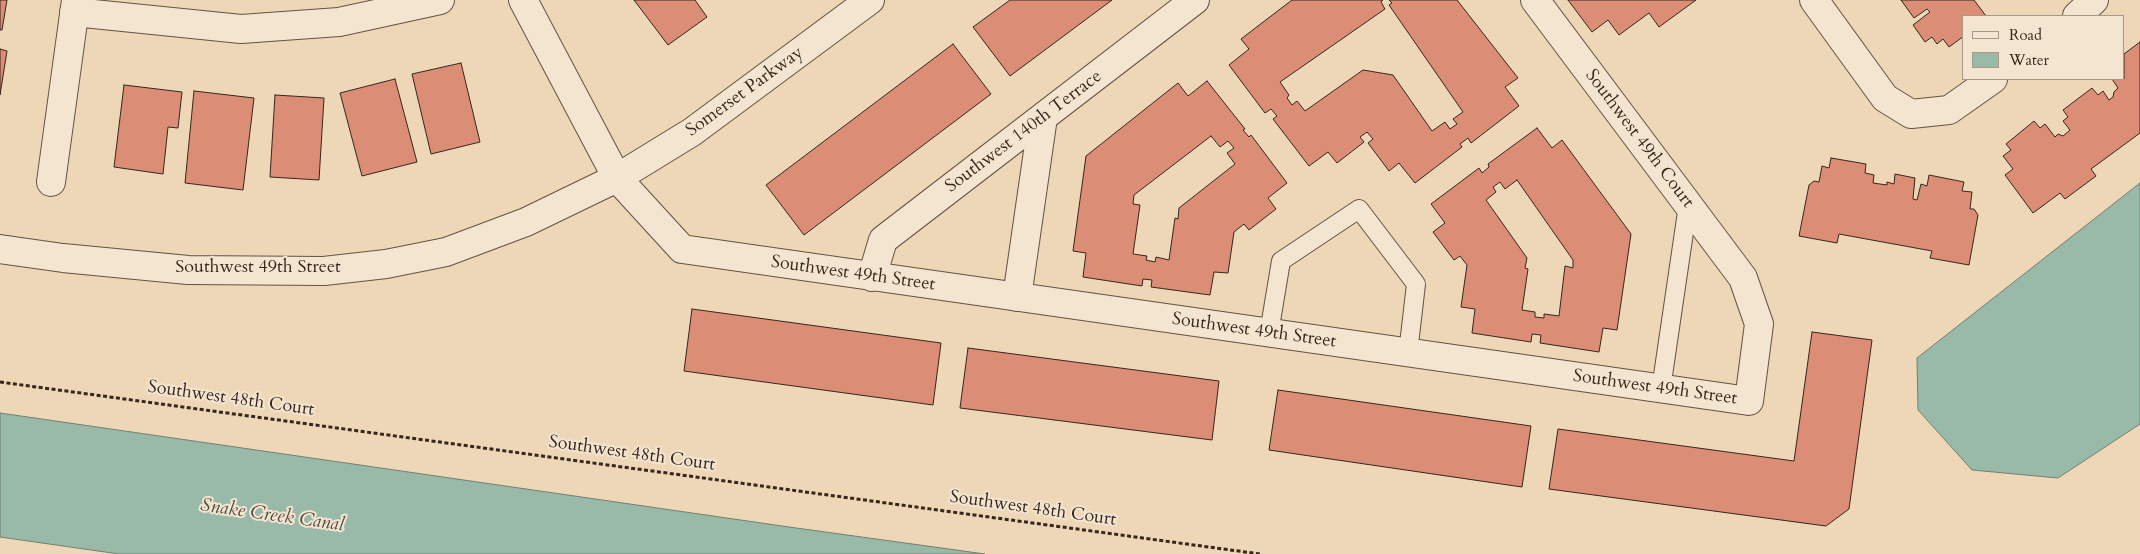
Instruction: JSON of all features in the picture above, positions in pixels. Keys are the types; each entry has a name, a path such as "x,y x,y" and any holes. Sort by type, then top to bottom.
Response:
{"street":[{"path":"51,182 75,6 242,29 339,22 440,0"},
{"path":"523,0 616,178"},
{"name":"Somerset Parkway","path":"616,178 692,132 870,0"},
{"name":"Southwest 140th Terrace","path":"872,277 882,240 1196,0"},
{"name":"Southwest 49th Court","path":"1535,0 1743,278 1759,324 1749,401"},
{"path":"1814,0 1885,98 1911,114 1949,110 1992,80"},
{"path":"2077,15 2094,0"},
{"path":"1017,297 1043,117"},
{"name":"Southwest 49th Street","path":"0,249 188,270 333,270 386,264 446,252 526,222 616,178 682,249 1749,401"}],"lane":[{"path":"1661,389 1688,205"},
{"path":"1269,333 1280,261 1359,209 1416,284 1408,353"}],"path":[{"name":"Southwest 48th Court","path":"0,382 1260,554"}],"water":[{"path":"2140,183 2140,424 2058,478 1972,470 1918,410 1917,358"},
{"name":"Snake Creek Canal","path":"0,413 985,554 119,554 0,537"}],"building":[{"path":"0,0 7,0 2,30 0,30"},
{"path":"634,0 695,0 707,17 668,45"},
{"path":"1010,0 1112,0 1010,76 973,27"},
{"path":"1292,0 1383,0 1381,2 1385,9 1280,82 1289,95 1287,98 1292,105 1297,101 1305,111 1363,70 1393,75 1432,131 1445,122 1450,129 1457,124 1453,119 1463,112 1389,5 1392,3 1389,0 1457,0 1518,78 1505,87 1519,106 1471,143 1468,138 1460,144 1462,147 1415,183 1399,163 1389,171 1368,143 1373,139 1367,132 1360,137 1364,142 1337,163 1328,152 1309,166 1273,119 1277,116 1271,109 1265,113 1229,65 1249,49 1241,39"},
{"path":"1568,0 1696,0 1659,27 1649,13 1619,35 1608,20 1592,32"},
{"path":"1901,0 1974,0 1985,15 1962,15 1962,37 1949,47 1943,39 1937,44 1932,37 1925,42 1913,25 1930,12 1927,9 1914,18"},
{"path":"2140,42 2140,133 2091,169 2096,176 2065,199 2060,193 2033,213 2005,175 2013,169 2003,156 2011,150 2006,144 2034,121 2040,128 2045,124 2055,137 2058,134 2063,136 2070,130 2063,121 2068,117 2063,110 2092,88 2098,95 2103,91 2109,100 2113,97 2114,92 2118,88 2113,80 2125,80 2125,53"},
{"path":"953,44 991,94 804,235 766,185"},
{"path":"0,49 7,51 0,95"},
{"path":"461,63 480,142 431,154 412,74"},
{"path":"395,79 417,162 362,176 340,93"},
{"path":"1207,81 1245,129 1243,130 1249,137 1251,135 1287,183 1268,198 1276,209 1249,230 1244,224 1234,232 1228,273 1214,272 1210,295 1151,287 1152,280 1143,279 1142,286 1083,277 1086,253 1073,251 1086,156 1178,83 1188,96","holes":["1211,136 1220,147 1228,141 1234,148 1227,153 1235,164 1179,208 1178,219 1175,218 1169,260 1156,257 1155,262 1146,260 1147,256 1133,254 1140,205 1133,204 1134,195"]},
{"path":"124,85 182,92 178,128 168,127 163,174 114,167"},
{"path":"194,91 254,98 243,190 185,183"},
{"path":"275,95 324,98 319,180 270,177"},
{"path":"1537,128 1552,148 1562,140 1631,234 1617,330 1603,328 1599,352 1540,343 1541,335 1532,334 1531,342 1472,333 1475,309 1461,307 1467,265 1460,256 1454,260 1433,232 1445,223 1431,204 1479,168 1482,173 1489,167 1488,164","holes":["1517,180 1573,260 1573,268 1565,266 1559,316 1544,314 1544,318 1535,317 1535,312 1522,310 1528,269 1525,268 1527,258 1486,200 1496,192 1493,187 1500,182 1505,189"]},
{"path":"1831,158 1866,164 1865,173 1874,175 1873,183 1887,185 1887,182 1894,184 1895,174 1915,178 1913,199 1917,200 1921,184 1927,186 1929,175 1964,182 1962,191 1972,192 1970,209 1974,209 1978,215 1969,265 1930,258 1932,251 1839,234 1837,243 1799,236 1809,185 1814,181 1819,182 1822,166 1829,168"},
{"path":"692,309 941,343 933,405 684,371"},
{"path":"1812,332 1872,340 1849,509 1826,526 1549,489 1558,429 1794,461"},
{"path":"968,348 1219,381 1212,440 960,408"},
{"path":"1278,390 1531,426 1522,487 1269,450"}]}
